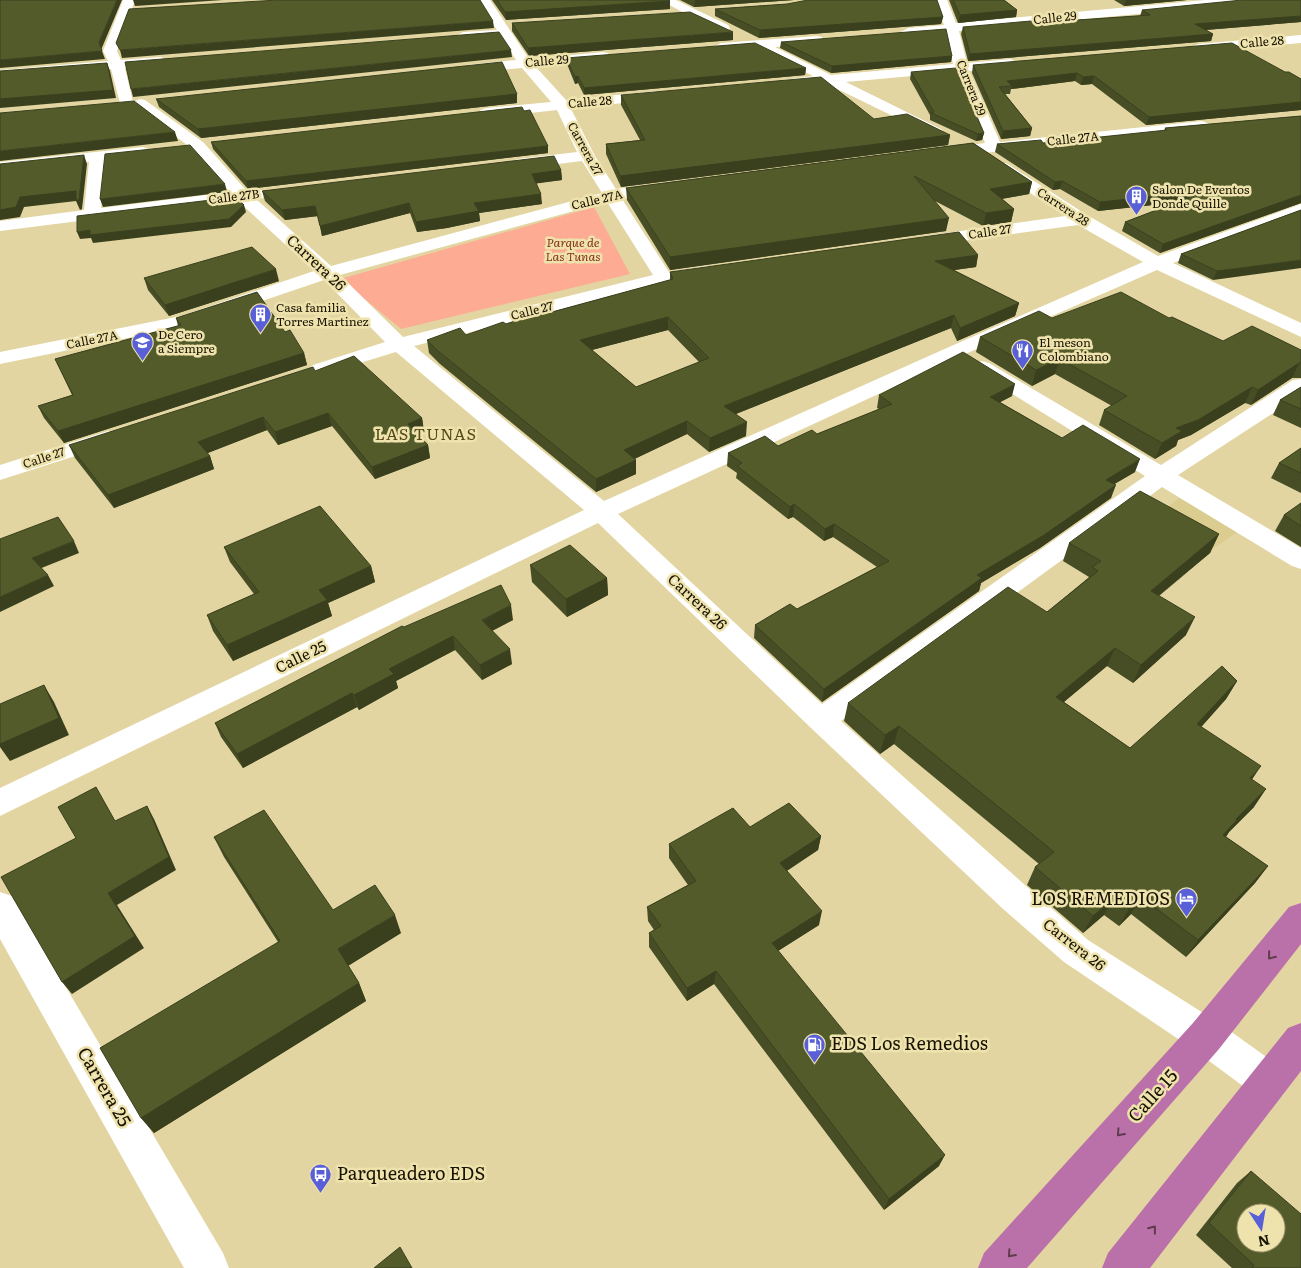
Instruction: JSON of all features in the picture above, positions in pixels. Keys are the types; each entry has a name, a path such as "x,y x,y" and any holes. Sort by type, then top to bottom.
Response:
{"highway":[{"name":"Calle 15","path":"999,1268 1206,1036 1301,918"},
{"path":"1123,1268 1301,1041"}],"street":[{"name":"Carrera 27","path":"484,0 507,28 524,62 561,104 588,156 664,278"},
{"name":"Carrera 29","path":"941,0 952,29 961,68 994,146"},
{"name":"Calle 29","path":"894,33 1244,0"},
{"path":"127,6 143,11"},
{"name":"Carrera 26","path":"127,6 110,51 136,103 197,145 242,196 327,273 399,344 601,512 821,720 1014,897 1076,950 1206,1036 1270,1082"},
{"name":"Carrera 28","path":"669,7 691,13 759,44 974,148 1081,219 1157,264 1301,330"},
{"path":"691,13 720,11"},
{"path":"448,38 507,28"},
{"path":"710,48 827,39"},
{"name":"Calle 28","path":"1184,49 1301,39"},
{"name":"Calle 29","path":"455,70 524,62 612,56"},
{"path":"0,74 176,60"},
{"path":"772,84 1029,62"},
{"name":"Calle 28","path":"473,114 667,94"},
{"name":"Calle 27A","path":"925,155 974,148 1222,124"},
{"path":"0,167 157,150"},
{"path":"499,166 588,156"},
{"path":"92,215 98,157"},
{"name":"Calle 27A","path":"0,358 185,321 327,273 612,195 680,186"},
{"name":"Calle 27B","path":"0,226 272,192"},
{"name":"Calle 25","path":"0,803 601,512 956,351 1157,264 1301,209"},
{"name":"Calle 27","path":"906,244 1081,219"},
{"name":"Calle 27","path":"304,375 399,344 664,278 722,270"},
{"path":"956,351 1301,560"},
{"path":"821,720 1161,476 1301,385"},
{"name":"Calle 27","path":"0,473 124,433"},
{"name":"Carrera 25","path":"0,907 208,1268"}],"shaded area":[{"path":"1179,498 1239,531 1214,548 1155,517"}],"green space":[{"name":"Parque de Las Tunas","path":"594,207 630,274 401,329 340,279"}],"building":[{"path":"0,0 117,0 99,42 102,51 0,60"},
{"path":"278,0 480,0 493,21 120,50 116,43 129,9"},
{"path":"497,0 669,0 670,1 505,12"},
{"path":"808,0 937,0 943,17 760,30 715,9 787,4"},
{"path":"953,0 1004,0 1017,10 960,15"},
{"path":"1242,0 1301,0 1301,16 1195,24 1213,34 970,54 963,27 1031,21 1034,23 1150,15 1142,10"},
{"path":"690,12 733,32 528,48 512,23"},
{"path":"946,29 952,56 832,66 781,42"},
{"path":"499,32 511,50 131,89 125,62"},
{"path":"755,43 806,68 584,88 578,76 575,77 566,58"},
{"path":"1232,43 1301,79 1301,102 1149,117 1094,76 1083,77 1077,73 1007,81 1012,86 999,87 1032,128 1003,131 973,65"},
{"path":"502,62 517,94 198,129 156,99"},
{"path":"107,63 113,90 0,99 0,71"},
{"path":"956,68 984,133 978,134 931,113 934,112 911,72"},
{"path":"821,77 874,119 907,114 950,135 620,176 606,144 645,140 621,95"},
{"path":"134,101 175,132 0,151 0,113"},
{"path":"522,107 524,111 530,110 548,146 246,181 211,142"},
{"path":"1301,116 1301,195 1163,244 1125,222 1196,195 1195,192 1100,202 1062,181 1055,182 997,144 1041,140 1043,143 1167,130 1165,128"},
{"path":"973,143 1032,182 990,189 1014,209 986,213 914,176 949,218 670,257 626,188"},
{"path":"190,145 225,184 100,199 105,154"},
{"path":"84,155 79,200 76,200 76,191 20,197 16,207 0,210 0,164"},
{"path":"554,156 561,170 532,174 541,194 474,203 479,211 416,222 409,203 320,226 315,206 282,210 262,191"},
{"path":"236,197 244,205 229,219 90,235 90,230 77,232 77,216"},
{"path":"1301,210 1301,260 1217,271 1181,254"},
{"path":"959,232 978,255 935,261 1019,303 960,328 954,315 724,406 747,422 710,438 687,421 624,450 636,460 596,479 438,351 427,340 460,328 466,335 503,322 506,324 539,313 541,315 673,279 670,272","holes":["668,317 709,358 636,387 580,340"]},
{"path":"252,247 276,269 165,305 144,278"},
{"path":"257,292 285,332 290,330 304,353 58,431 38,406 73,395 55,359 181,325 176,318"},
{"path":"1121,292 1169,318 1172,317 1223,341 1252,326 1301,350 1301,363 1258,390 1252,387 1198,420 1176,428 1182,431 1162,443 1104,410 1127,396 1060,359 1036,370 980,337 1039,311 1052,318"},
{"path":"963,352 1015,384 990,397 1062,438 1083,425 1140,459 1106,480 1116,485 1044,535 977,575 982,578 824,689 755,625 790,604 797,609 889,561 834,524 825,529 794,504 790,507 737,466 742,463 728,453 765,436 778,446 812,430 817,434 892,404 879,395"},
{"path":"354,356 422,418 408,424 428,445 372,467 328,413 275,432 263,417 198,442 210,456 108,495 69,445 313,367 315,371"},
{"path":"1301,387 1301,409 1280,400"},
{"path":"1301,448 1301,473 1279,463"},
{"path":"1140,491 1219,534 1151,591 1195,617 1141,665 1115,648 1056,697 1130,748 1222,666 1237,681 1197,724 1261,766 1250,778 1266,789 1223,835 1268,866 1198,940 1141,897 1129,909 1114,898 1093,916 1035,867 1054,852 899,726 885,735 848,703 1008,587 1047,612 1098,571 1092,567 1101,561 1069,543"},
{"path":"1301,503 1301,526 1284,515"},
{"path":"320,506 371,566 319,590 327,600 227,645 207,615 259,592 224,547"},
{"path":"58,517 74,541 32,558 48,575 0,597 0,539"},
{"path":"570,545 607,578 566,599 530,565"},
{"path":"501,585 511,605 482,620 510,649 480,665 453,636 389,669 394,674 354,695 352,693 237,754 215,723 402,626 404,627"},
{"path":"44,685 59,718 0,744 0,704"},
{"path":"96,787 115,821 147,806 169,857 108,893 135,936 62,982 1,877 76,838 58,807"},
{"path":"789,803 821,836 780,863 822,911 772,943 945,1155 889,1199 716,971 687,988 649,933 661,926 647,907 696,881 669,844 733,808 750,827"},
{"path":"264,810 333,910 375,885 395,915 338,949 359,983 141,1118 100,1048 280,941 214,837"},
{"path":"1251,1171 1301,1214 1301,1268 1252,1268 1254,1265 1241,1253 1286,1253 1286,1203 1236,1203 1236,1248 1209,1223"},
{"path":"400,1247 412,1268 374,1268"}],"place":[{"name":"Salon De Eventos Donde Quille","path":"1136,216"},
{"name":"Casa familia Torres Martinez","path":"260,334"},
{"name":"De Cero a Siempre","path":"142,361"},
{"name":"El meson Colombiano","path":"1023,369"},
{"name":"LOS REMEDIOS","path":"1186,918"},
{"name":"EDS Los Remedios","path":"815,1063"},
{"name":"Parqueadero EDS","path":"321,1193"}],"district":[{"name":"LAS TUNAS","path":"426,434"}]}
